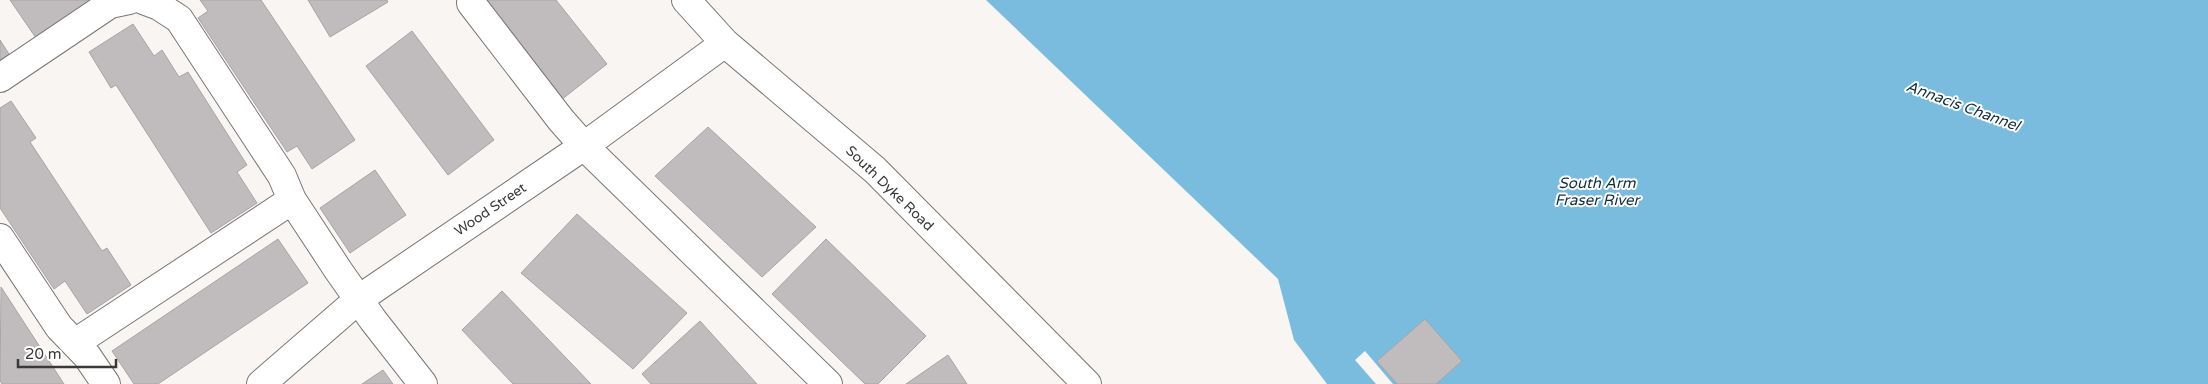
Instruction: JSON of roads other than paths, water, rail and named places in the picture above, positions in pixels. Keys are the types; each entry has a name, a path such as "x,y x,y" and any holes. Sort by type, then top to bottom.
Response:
{"street":[{"path":"0,78 110,4 129,0"},
{"path":"143,0 159,6 179,19 282,176 292,200 359,299 423,384"},
{"name":"South Dyke Road","path":"686,0 725,43 875,170 1087,384"},
{"path":"472,3 561,120 584,146 828,384"},
{"name":"Wood Street","path":"261,384 359,299 584,146 725,43"},
{"path":"75,344 292,200"},
{"path":"0,238 59,327 87,356 106,384"}],"water":[{"name":"South Arm Fraser River","path":"986,0 2208,0 2208,384 1327,384 1294,340 1278,279"}],"water label":[{"name":"Annacis Channel","path":"1963,106"}]}
